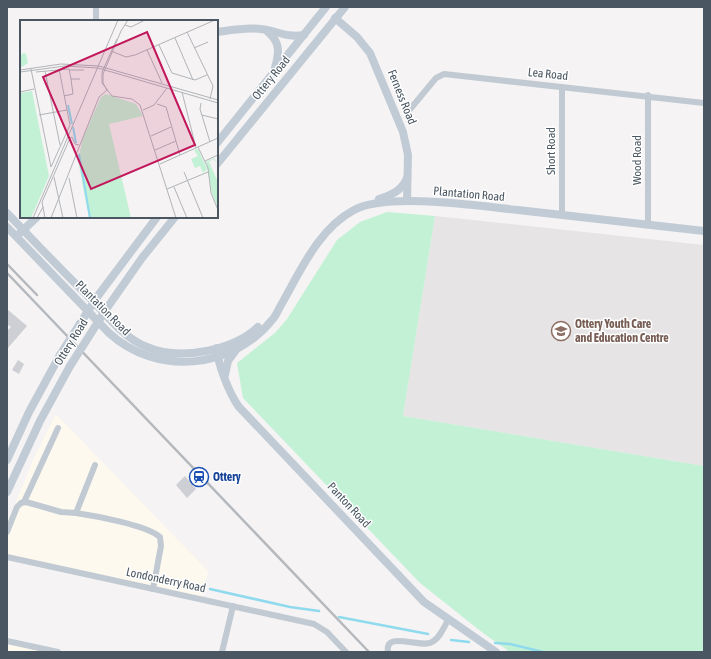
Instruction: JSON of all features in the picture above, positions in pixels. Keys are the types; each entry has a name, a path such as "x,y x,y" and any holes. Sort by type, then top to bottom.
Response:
{"street":[{"path":"96,7 96,20"},
{"name":"Ottery Road","path":"218,142 326,7"},
{"name":"Ottery Road","path":"218,163 345,7"},
{"name":"Ferness Road","path":"336,18 366,46 374,60 405,138 408,155 407,201"},
{"path":"218,32 250,28 266,30 290,37 304,35"},
{"path":"266,30 278,43 279,51 274,72"},
{"name":"Lea Road","path":"407,113 436,78 444,74 648,95 704,103"},
{"name":"Short Road","path":"562,87 562,215"},
{"name":"Wood Road","path":"648,95 648,225"},
{"path":"371,203 396,192 405,182 408,174"},
{"name":"Plantation Road","path":"7,213 114,324 146,347 172,353 190,354 217,352 241,346 268,325 274,319 280,306 326,233 345,215 371,203 407,201 562,215 704,231"},
{"path":"16,236 36,218"},
{"name":"Ottery Road","path":"7,460 29,412 60,355 97,297 156,218"},
{"name":"Ottery Road","path":"7,492 40,421 70,366 107,308 145,254 174,218"},
{"name":"Plantation Road","path":"7,227 109,333 131,350 149,358 179,362 198,361 217,352 256,329 280,306"},
{"path":"225,376 228,360 241,346"},
{"name":"Panton Road","path":"217,352 233,399 239,407 419,597 448,620 496,652"},
{"path":"7,532 18,506 24,502 58,428"},
{"path":"76,513 95,466"},
{"path":"24,502 61,512 76,513 138,528 160,537 161,546 152,589"},
{"name":"Londonderry Road","path":"7,557 306,622 320,626 346,652"},
{"path":"222,652 233,606"},
{"path":"388,651 390,642 395,640 425,645 431,643 438,638 448,620"},
{"path":"7,641 58,652"}],"shaded area":[{"name":"Ottery Youth Care and Education Centre","path":"435,216 704,245 704,466 403,416"},
{"path":"56,414 209,572 204,584 202,599 7,557 7,523 33,460"},
{"path":"7,641 37,647 36,652 7,652"}],"green space":[{"path":"387,212 435,216 403,416 704,466 704,652 510,652 483,633 420,583 243,398 237,363 275,333 287,319 337,240 360,222"}],"building":[{"path":"7,309 27,326 7,349 7,331 11,327 7,324"},
{"path":"18,360 24,364 19,374 12,370"},
{"path":"185,476 196,489 187,498 176,485"}],"waterway":[{"path":"210,589 290,607 319,611"},
{"path":"339,617 428,634"},
{"path":"451,640 469,642"},
{"path":"495,643 510,644 543,652"}],"railway":[{"path":"7,264 37,295"},
{"path":"7,273 369,652"}],"place":[{"name":"Ottery Youth Care and Education Centre","path":"561,331"},
{"name":"Ottery","path":"199,477"}]}
